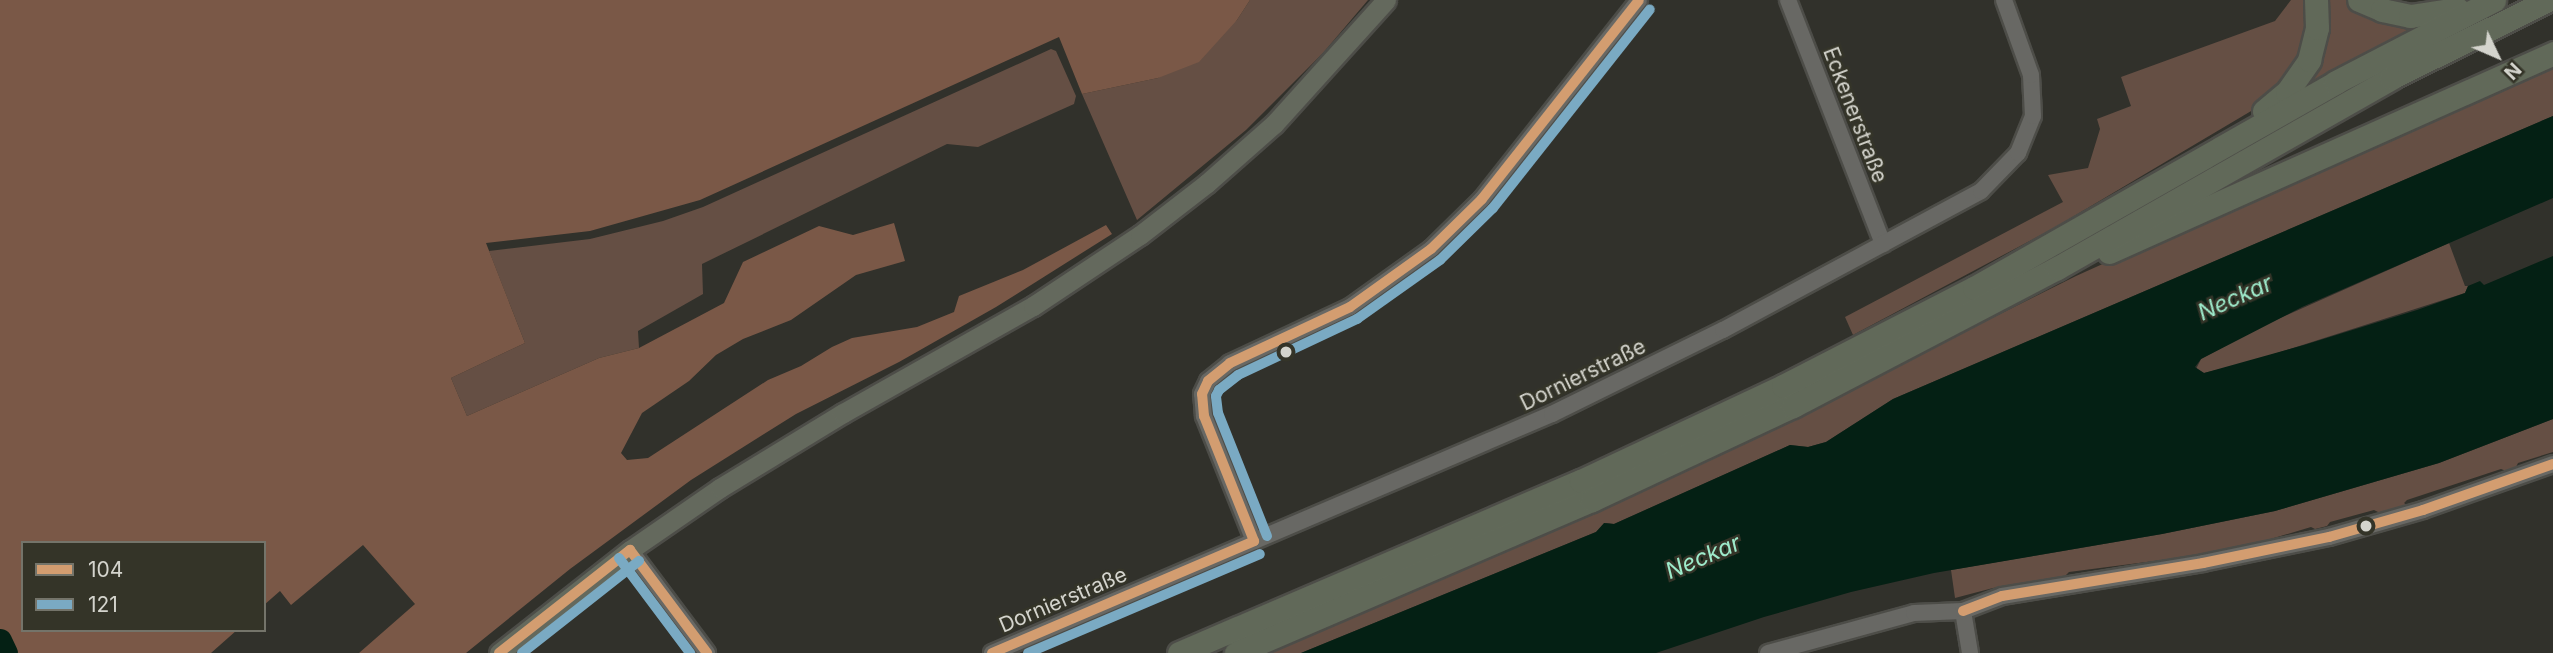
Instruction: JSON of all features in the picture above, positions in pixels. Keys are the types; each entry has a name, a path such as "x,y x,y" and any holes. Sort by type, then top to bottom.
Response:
{"highway":[{"path":"2224,146 2287,92 2303,72 2315,38 2316,0"},
{"path":"2359,0 2382,10 2410,16 2446,13 2492,0"},
{"path":"1179,653 1581,481 1783,386 1974,288 2382,57 2492,0"},
{"path":"1236,653 1457,559 1683,458 1888,359 2057,268 2391,78 2548,0"},
{"path":"2057,268 2133,243 2553,53"}],"main road":[{"path":"499,653 630,550 750,469 1033,306 1140,235 1207,183 1274,124 1386,0"}],"street":[{"path":"1254,541 1204,416 1202,394 1208,381 1230,363 1350,307 1431,249 1482,199 1639,0"},
{"name":"Eckenerstraße","path":"1788,0 1883,244"},
{"name":"Dornierstraße","path":"992,653 1575,404 1981,191 2010,165 2024,144 2033,116 2034,87 2004,0"},
{"path":"1768,653 1913,613 1963,611 2003,596 2203,563 2329,537 2435,506 2553,464"},
{"path":"630,550 707,653"},
{"path":"1963,611 1970,653"}],"shaded area":[{"path":"0,0 1250,0 1237,20 1199,62 1158,78 1082,94 1059,37 700,200 590,231 486,243 525,343 451,378 467,416 599,358 639,348 724,303 743,262 819,226 853,235 894,223 905,261 856,275 791,320 743,339 716,355 689,381 642,413 621,453 627,460 648,458 768,380 801,366 832,347 852,338 917,327 954,312 959,296 1023,270 1106,225 1112,234 996,307 899,362 796,414 691,480 570,569 466,653 359,653 415,604 363,545 291,605 280,591 266,603 266,541 21,541 21,632 235,632 211,653 0,653"},
{"path":"1250,0 1368,0 1323,53 1246,130 1137,220 1082,94 1158,78 1237,20"},
{"path":"2291,0 2311,0 2305,53 2268,101 2054,228 1853,335 1845,317 2063,202 2048,175 2088,168 2100,129 2097,119 2131,106 2121,77 2275,21"},
{"path":"2321,0 2348,0 2419,24 2301,89"},
{"path":"1051,49 1056,51 1076,96 1074,104 978,147 947,144 702,264 703,294 638,331 639,348 599,358 467,416 451,378 525,343 489,251 590,239 663,221 703,207"},
{"path":"2553,61 2553,116 1893,399 1826,442 1808,447 1790,445 1614,524 1606,523 1596,532 1301,653 1269,653 1692,468 2076,276"},
{"path":"2449,243 2465,286 2468,286 2465,293 2246,363 2204,373 2196,369 2201,359 2260,327"},
{"path":"2553,419 2553,452 2518,463 2516,467 2506,471 2501,469 2407,500 2404,503 2408,506 2382,514 2374,510 2330,522 2327,526 2315,529 2311,527 2264,541 2185,557 2069,572 2064,577 1993,588 1955,598 1951,570 2162,534 2275,511 2439,463"}],"water":[{"name":"Neckar","path":"2553,116 2553,198 2302,307 2201,359 2195,367 2204,373 2417,310 2465,293 2468,286 2480,281 2484,285 2553,256 2553,419 2439,463 2275,511 2162,534 1934,573 1851,592 1764,617 1656,653 1301,653 1596,532 1604,523 1614,524 1790,445 1808,447 1826,442 1893,399"}],"waterway":[{"path":"0,640 6,653"}],"transit line":[{"name":"104","path":"1254,541 1204,416 1202,394 1208,381 1230,363 1350,307 1431,249 1482,199 1639,0"},
{"name":"121","path":"1267,536 1218,413 1216,396 1219,390 1238,375 1357,319 1440,260 1493,208 1650,9"},
{"name":"104","path":"1963,611 2002,596 2203,563 2329,537 2423,510 2553,464"},
{"name":"104","path":"992,653 1254,541"},
{"name":"104","path":"630,550 707,653"},
{"name":"104","path":"499,653 630,550"},
{"name":"121","path":"1028,653 1260,554"},
{"name":"121","path":"619,558 690,653"},
{"name":"121","path":"522,653 639,561"}]}
